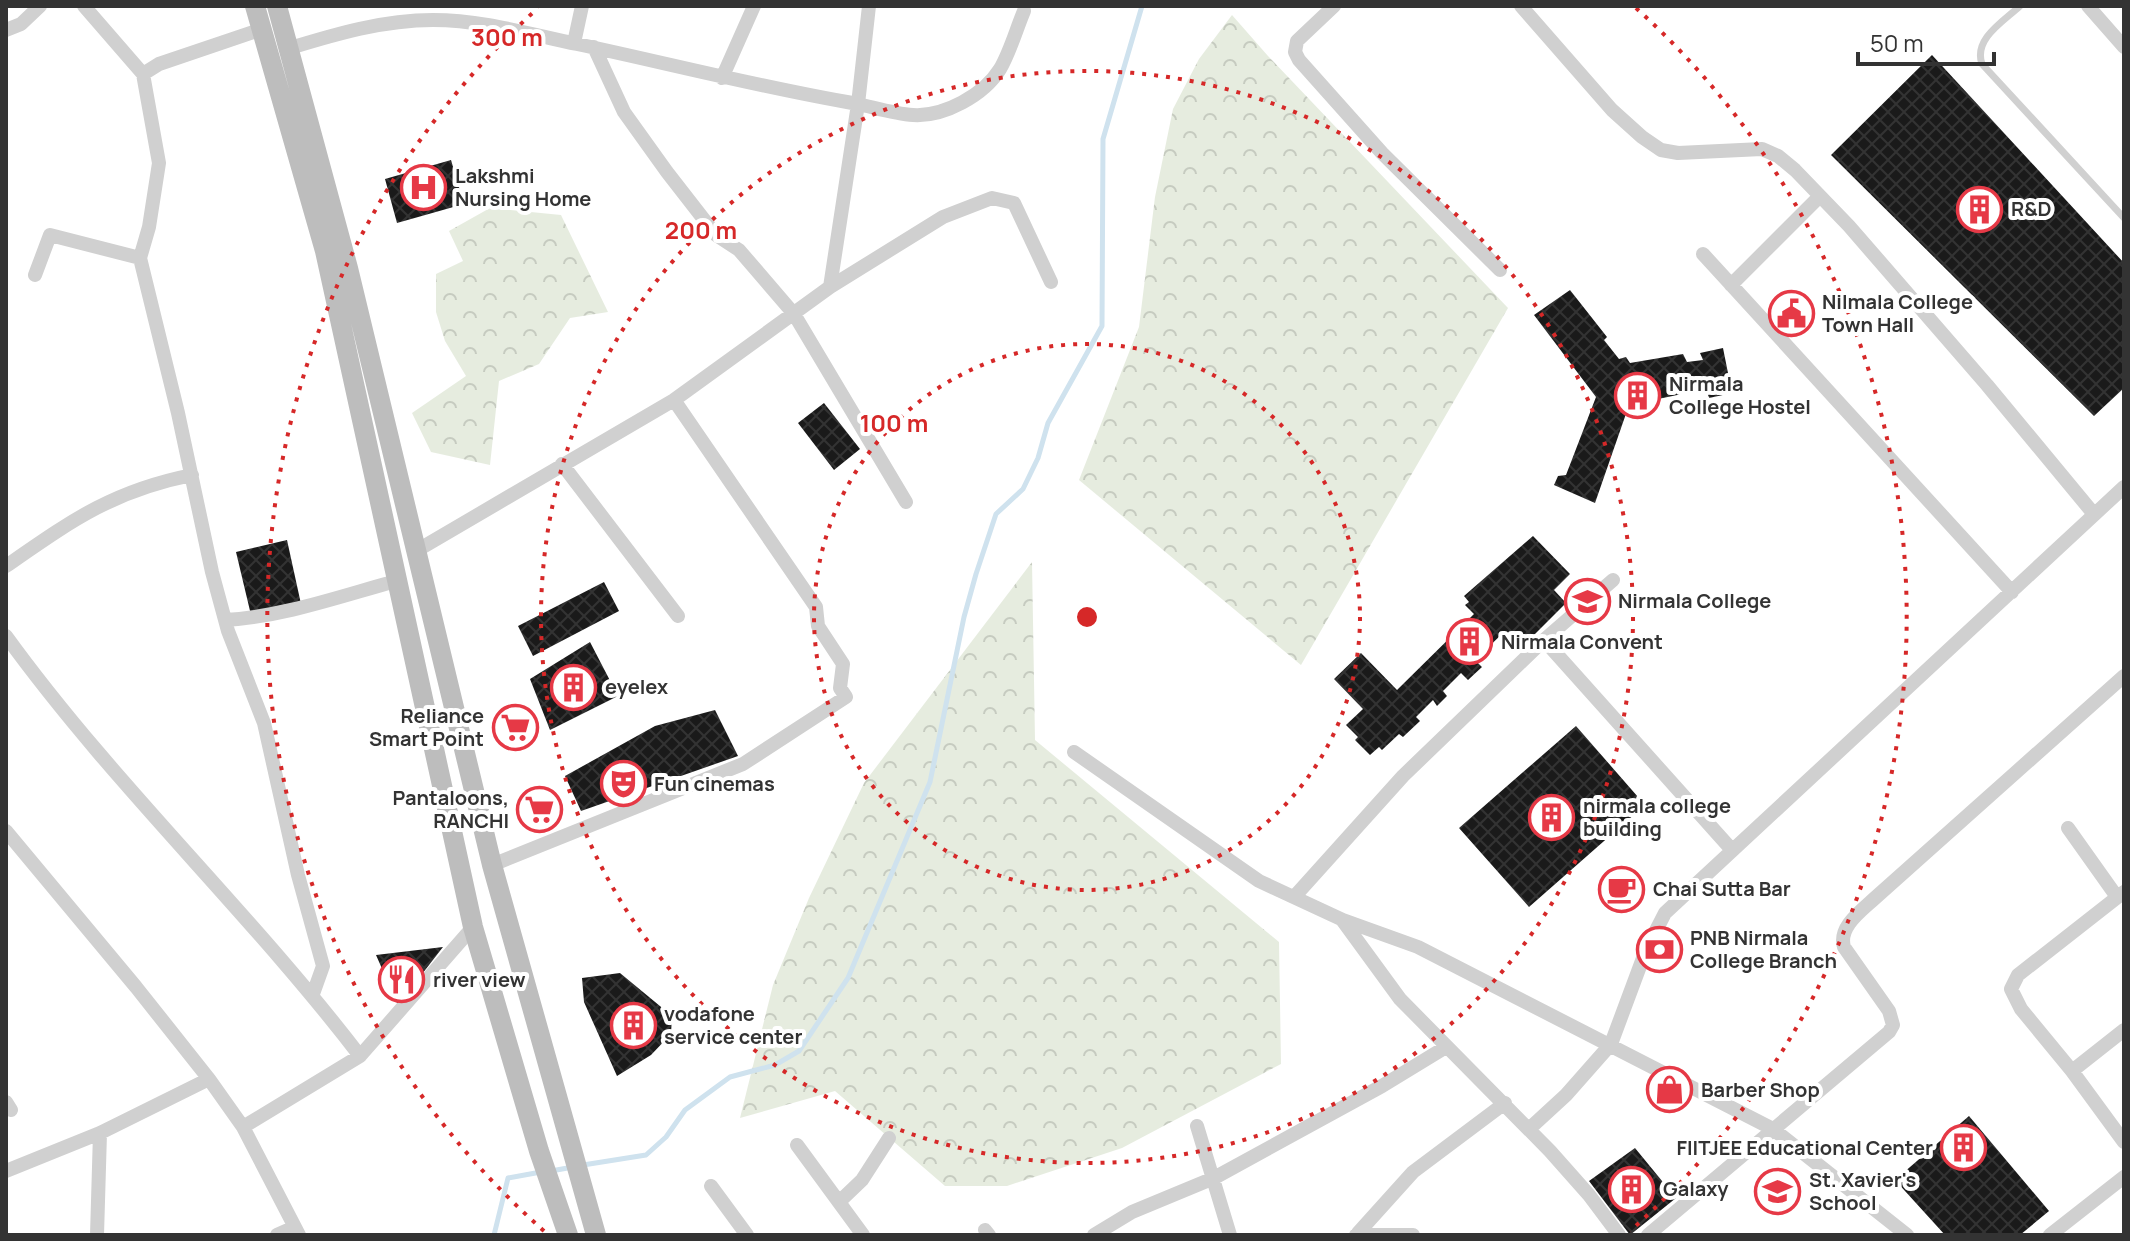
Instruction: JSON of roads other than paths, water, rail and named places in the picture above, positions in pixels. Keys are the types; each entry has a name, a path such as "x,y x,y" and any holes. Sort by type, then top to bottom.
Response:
{"main road":[{"path":"255,6 325,251 473,927 539,1151 568,1235"},
{"path":"277,6 348,268 492,865 595,1232"},
{"path":"522,1092 553,1078"}],"street":[{"path":"6,30 21,24 40,6"},
{"path":"84,6 143,74 159,163 149,227 140,258 212,572 225,620 264,723 298,875 323,966 313,994"},
{"path":"574,43 582,6"},
{"path":"722,78 754,6"},
{"path":"830,287 863,77 869,6"},
{"path":"1334,6 1297,41 1295,52 1299,60 1382,153 1500,270"},
{"path":"1521,6 1612,110 1661,150 1678,153 1762,149 1778,156 1820,196 1987,385 2093,513"},
{"path":"2088,6 2124,47"},
{"path":"290,48 378,24 433,20 538,33 772,90 912,116 931,114 962,101 988,83 1000,69 1024,11"},
{"path":"143,74 159,64 262,29"},
{"path":"594,47 624,112 667,172 716,235 739,250 794,314 906,502"},
{"path":"1731,285 1820,196"},
{"path":"416,551 674,400 830,287 943,217 992,198 1014,203 1051,282"},
{"path":"35,275 50,235 140,258"},
{"path":"1703,254 2012,592"},
{"path":"492,865 743,764 846,697 840,688 843,664 818,626 816,607 674,400"},
{"path":"562,464 678,616"},
{"path":"6,566 92,509 153,483 192,475"},
{"path":"1529,1129 1566,1095 1611,1044 1646,950 1665,913 2012,592 2093,513 2122,492"},
{"path":"1295,896 1403,776 1544,640 1613,580"},
{"path":"225,620 309,604 396,581"},
{"path":"6,636 43,688 199,869 313,994 360,1056"},
{"path":"1544,640 1732,850"},
{"path":"1648,1235 1872,1047 1893,1025 1889,1011 1844,947 1842,940 1848,925 2124,676"},
{"path":"1074,752 1259,881 1343,920 1418,947 1773,1129 1907,1235"},
{"path":"2068,828 2121,895 2028,966 2013,982 2013,997 2124,1142"},
{"path":"6,831 136,987 243,1127 297,1231 277,1235"},
{"path":"1343,920 1400,999 1505,1103 1589,1195 1619,1235"},
{"path":"243,1127 360,1056 473,927"},
{"path":"2072,1071 2124,1030"},
{"path":"1094,1235 1132,1212 1214,1178 1382,1086 1446,1047"},
{"path":"6,1171 100,1133 209,1079"},
{"path":"1357,1234 1413,1172 1505,1103"},
{"path":"1197,1126 1230,1235"},
{"path":"97,1235 100,1133"},
{"path":"839,1202 862,1180 889,1138"},
{"path":"797,1145 863,1235"},
{"path":"2050,1235 2124,1177"},
{"path":"711,1186 747,1235"},
{"path":"1357,1234 1413,1235"}],"lane":[{"path":"2020,6 1985,39 1980,48 1982,64 2124,218"}],"waterway":[{"path":"583,1165 646,1155 666,1137 685,1110 730,1077 775,1065 799,1051 848,978 930,782 964,617 996,514 1023,489 1038,458 1048,423 1102,326 1103,139 1142,6"},
{"path":"551,1171 573,1167"},
{"path":"494,1235 508,1178 541,1172"}],"place":[{"name":"Lakshmi Nursing Home","path":"424,187"},
{"name":"R&D","path":"1980,209"},
{"name":"Nilmala College Town Hall","path":"1791,313"},
{"name":"Nirmala College Hostel","path":"1638,396"},
{"name":"Nirmala College","path":"1587,601"},
{"name":"Nirmala Convent","path":"1470,642"},
{"name":"eyelex","path":"574,687"},
{"name":"Reliance Smart Point","path":"515,728"},
{"name":"Fun cinemas","path":"623,784"},
{"name":"Pantaloons, RANCHI","path":"540,809"},
{"name":"nirmala college building","path":"1552,817"},
{"name":"Chai Sutta Bar","path":"1622,889"},
{"name":"PNB Nirmala College Branch","path":"1659,949"},
{"name":"river view","path":"402,980"},
{"name":"vodafone service center","path":"633,1025"},
{"name":"Barber Shop","path":"1670,1090"},
{"name":"FIITJEE Educational Center","path":"1964,1148"},
{"name":"Galaxy","path":"1632,1189"},
{"name":"St. Xavier's School","path":"1778,1191"}]}
